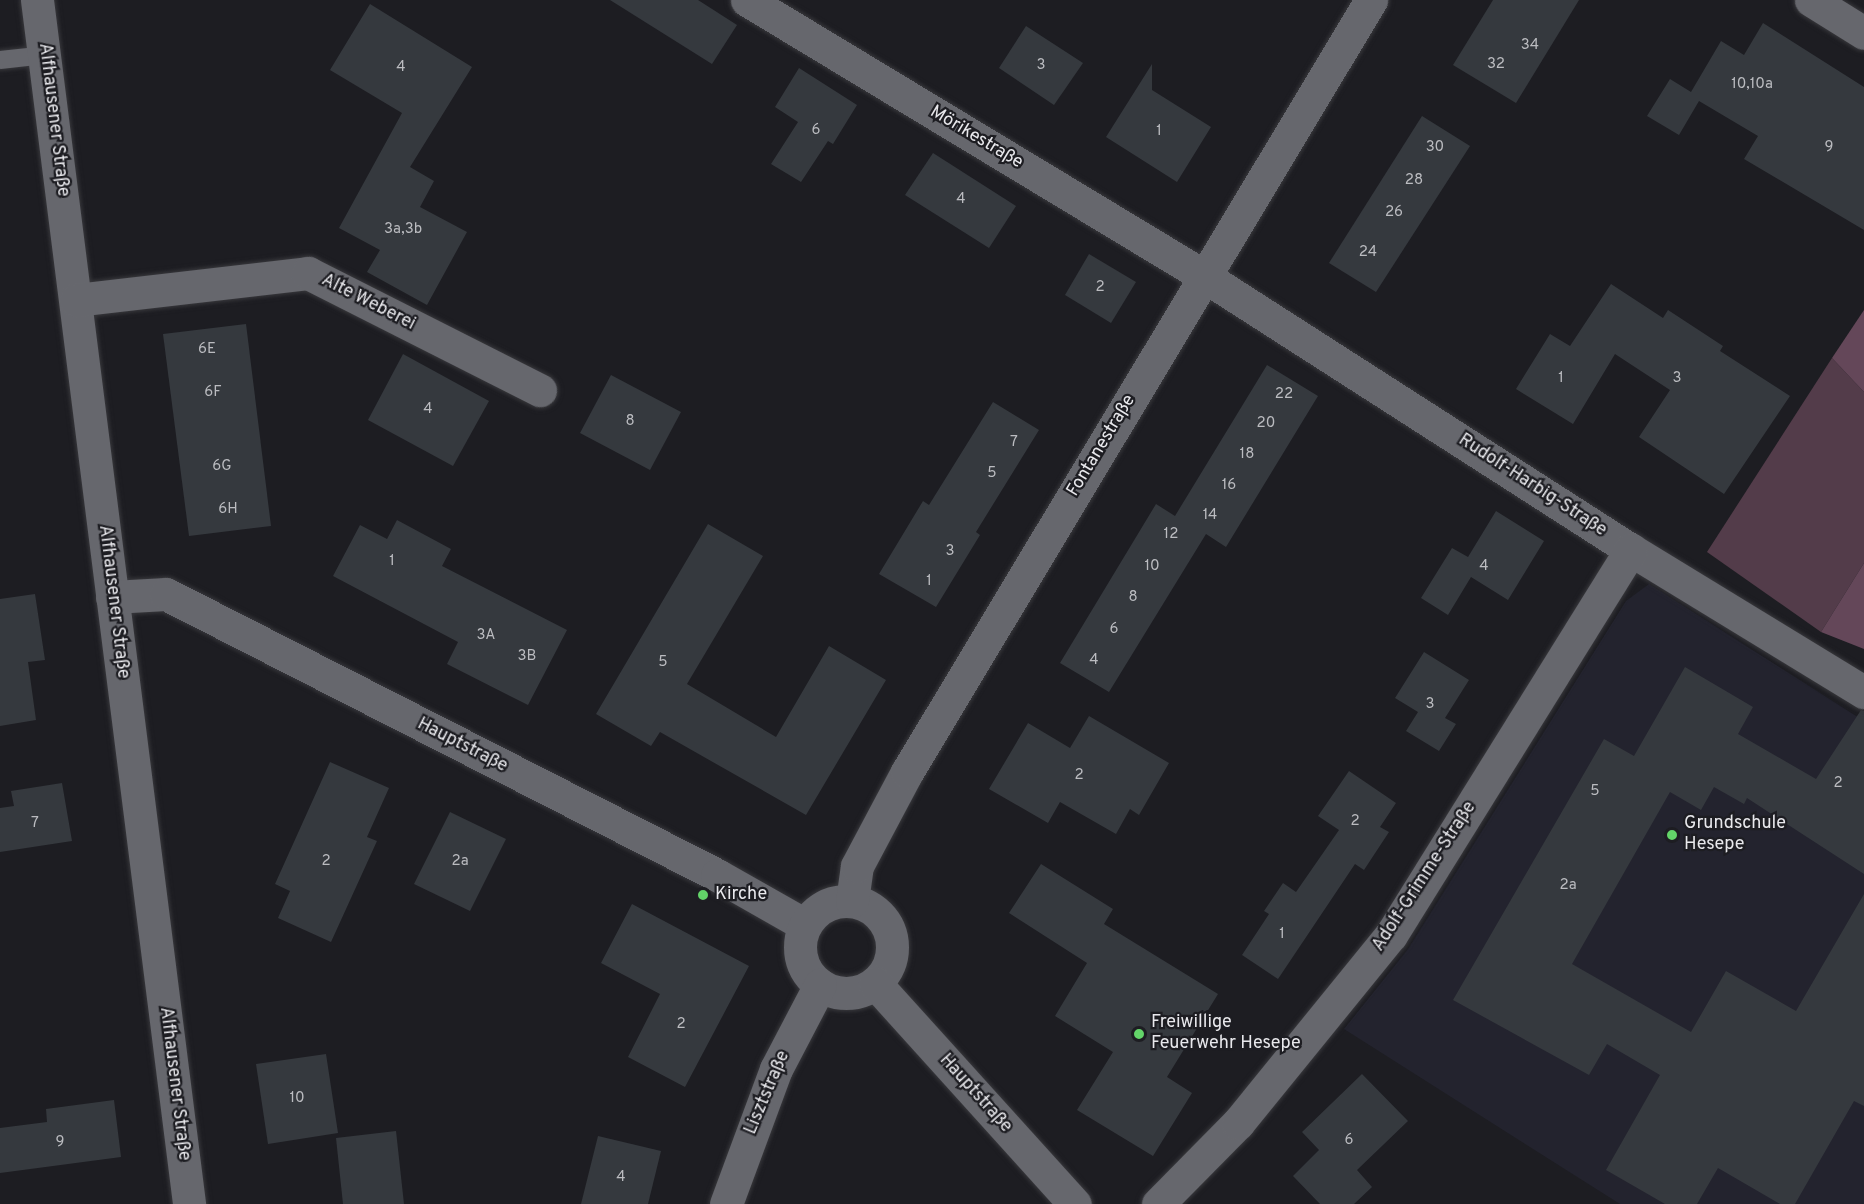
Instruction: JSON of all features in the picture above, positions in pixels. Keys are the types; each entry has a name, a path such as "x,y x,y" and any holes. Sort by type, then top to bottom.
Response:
{"street":[{"name":"Alfhausener Straße","path":"38,0 189,1204"},
{"name":"Mörikestraße","path":"747,0 1204,276"},
{"name":"Fontanestraße","path":"852,901 857,866 907,772 1371,0"},
{"path":"1811,0 1864,33"},
{"name":"Alte Weberei","path":"76,300 308,273 540,390"},
{"name":"Rudolf-Harbig-Straße","path":"1204,276 1631,550 1864,692"},
{"name":"Adolf-Grimme-Straße","path":"1158,1204 1238,1124 1391,935 1631,550"},
{"name":"Hauptstraße","path":"112,597 166,594 717,875 805,925"},
{"path":"852,901 870,906 890,929 891,960 875,984 860,992 845,994 820,985 807,972 801,958 799,943 805,925 824,906 852,901"},
{"name":"Hauptstraße","path":"875,984 1075,1204"},
{"name":"Lisztstraße","path":"726,1204 776,1069 820,985"}],"lane":[{"path":"0,60 45,55"}],"shaded area":[{"path":"1864,310 1864,392 1832,358"},
{"path":"1832,358 1864,392 1864,563 1821,632 1707,552"},
{"path":"1864,563 1864,649 1821,632"},
{"name":"Grundschule Hesepe","path":"1649,584 1864,721 1864,1204 1620,1204 1344,1029 1408,949 1626,601"}],"building":[{"path":"610,0 698,0 737,25 712,64"},
{"path":"1493,0 1579,0 1516,103 1453,65"},
{"path":"370,4 472,67 410,167 434,181 420,207 467,232 427,305 367,272 380,250 339,228 402,113 330,70"},
{"path":"1763,23 1864,87 1864,230 1744,159 1758,136 1699,101 1679,135 1647,116 1670,79 1691,92 1721,41 1744,55"},
{"path":"1026,26 1083,63 1054,105 999,68"},
{"path":"1152,64 1152,90 1211,127 1177,182 1106,137"},
{"path":"799,68 857,105 833,144 828,141 801,182 771,164 798,122 775,107"},
{"path":"1422,116 1470,146 1376,292 1329,263"},
{"path":"933,153 1016,206 989,248 905,195"},
{"path":"1089,254 1136,282 1111,323 1065,295"},
{"path":"1611,284 1663,318 1668,310 1723,346 1720,351 1790,396 1724,494 1639,437 1670,390 1615,354 1573,424 1516,389 1550,334 1570,346"},
{"path":"246,324 271,526 189,536 163,334"},
{"path":"403,354 489,401 453,466 368,420"},
{"path":"1267,365 1318,396 1226,547 1206,534 1109,692 1060,663 1156,504 1175,516"},
{"path":"611,375 681,412 650,470 580,433"},
{"path":"993,402 1039,430 976,532 980,535 936,607 879,574 923,501 929,505"},
{"path":"1496,511 1544,541 1508,600 1471,577 1448,615 1421,598 1452,548 1468,557"},
{"path":"397,520 451,549 442,566 567,630 528,705 447,664 458,642 333,576 360,525 387,539"},
{"path":"708,524 763,556 687,684 776,737 829,646 886,680 806,815 660,732 651,746 596,714"},
{"path":"35,594 45,660 28,662 36,720 0,726 0,599"},
{"path":"1424,652 1469,680 1445,718 1456,724 1439,751 1406,731 1418,712 1395,698"},
{"path":"1685,667 1753,707 1738,734 1816,779 1861,710 1864,711 1864,874 1747,798 1744,804 1714,787 1701,810 1670,792 1572,964 1691,1032 1726,971 1796,1011 1864,894 1864,1106 1854,1101 1795,1204 1780,1204 1718,1168 1697,1204 1665,1204 1606,1170 1660,1075 1607,1044 1589,1075 1453,1000 1604,739 1634,756"},
{"path":"1089,716 1169,763 1139,815 1130,809 1116,834 1060,802 1048,823 989,789 1028,723 1070,748"},
{"path":"330,762 389,788 367,837 377,841 331,942 278,918 290,891 275,884"},
{"path":"1349,771 1396,803 1380,827 1389,832 1364,870 1355,864 1278,979 1242,955 1269,914 1264,911 1283,883 1296,892 1339,830 1318,816"},
{"path":"62,783 72,841 0,852 0,808 14,806 11,791"},
{"path":"450,812 506,839 470,911 414,884"},
{"name":"Freiwillige Feuerwehr Hesepe","path":"1041,864 1113,909 1104,924 1218,994 1167,1077 1192,1093 1153,1156 1077,1110 1113,1052 1055,1016 1087,963 1009,913"},
{"path":"632,904 749,966 685,1087 628,1057 660,994 601,963"},
{"path":"326,1054 338,1133 268,1144 256,1064"},
{"path":"1362,1074 1408,1121 1357,1170 1372,1187 1354,1204 1320,1204 1293,1176 1319,1150 1302,1132"},
{"path":"114,1100 121,1157 0,1173 0,1128 47,1122 46,1109"},
{"path":"396,1131 404,1204 343,1204 336,1138"},
{"path":"598,1136 661,1151 648,1204 581,1204"}],"place":[{"name":"Grundschule Hesepe","path":"1672,835"},
{"name":"Kirche","path":"703,895"},
{"name":"Freiwillige Feuerwehr Hesepe","path":"1139,1034"}]}
